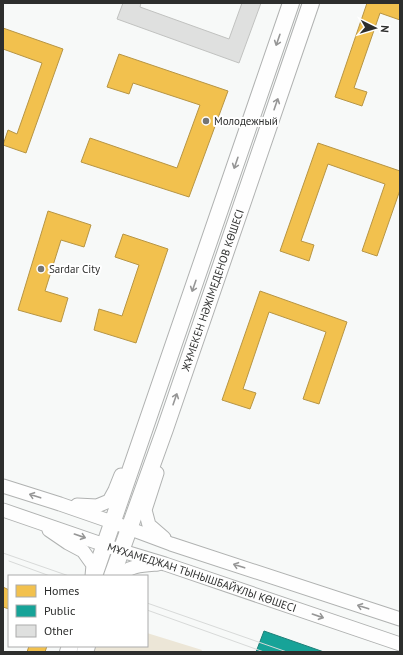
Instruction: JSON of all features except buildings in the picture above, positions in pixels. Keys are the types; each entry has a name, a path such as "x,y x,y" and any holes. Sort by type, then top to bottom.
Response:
{"main road":[{"name":"ЖҰМЕКЕН НӘЖІМЕДЕНОВ КӨШЕСІ","path":"93,575 291,3"},
{"name":"ЖҰМЕКЕН НӘЖІМЕДЕНОВ КӨШЕСІ","path":"112,575 165,428 311,3"},
{"path":"208,244 226,251"}],"street":[{"path":"60,504 97,506 109,501 115,490 129,452 146,423"},
{"path":"165,428 161,461 145,510 148,525 171,544"},
{"name":"МҰХАМЕДЖАН ТЫНЫШБАЙҰЛЫ КӨШЕСІ","path":"3,486 60,504 171,544 400,619"},
{"name":"МҰХАМЕДЖАН ТЫНЫШБАЙҰЛЫ КӨШЕСІ","path":"3,510 400,644"},
{"path":"34,520 68,543 83,551 93,565 93,575"},
{"path":"122,575 134,567 147,564 165,564"}],"shaded area":[{"path":"148,633 202,650 201,652 92,652 94,647 148,647"}],"tram line":[{"path":"3,553 66,575"},
{"path":"9,561 47,575"},
{"path":"148,603 287,652"},
{"path":"148,610 264,652"}],"place":[{"name":"Молодежный","path":"206,121"},
{"name":"Sardar City","path":"41,269"}]}
